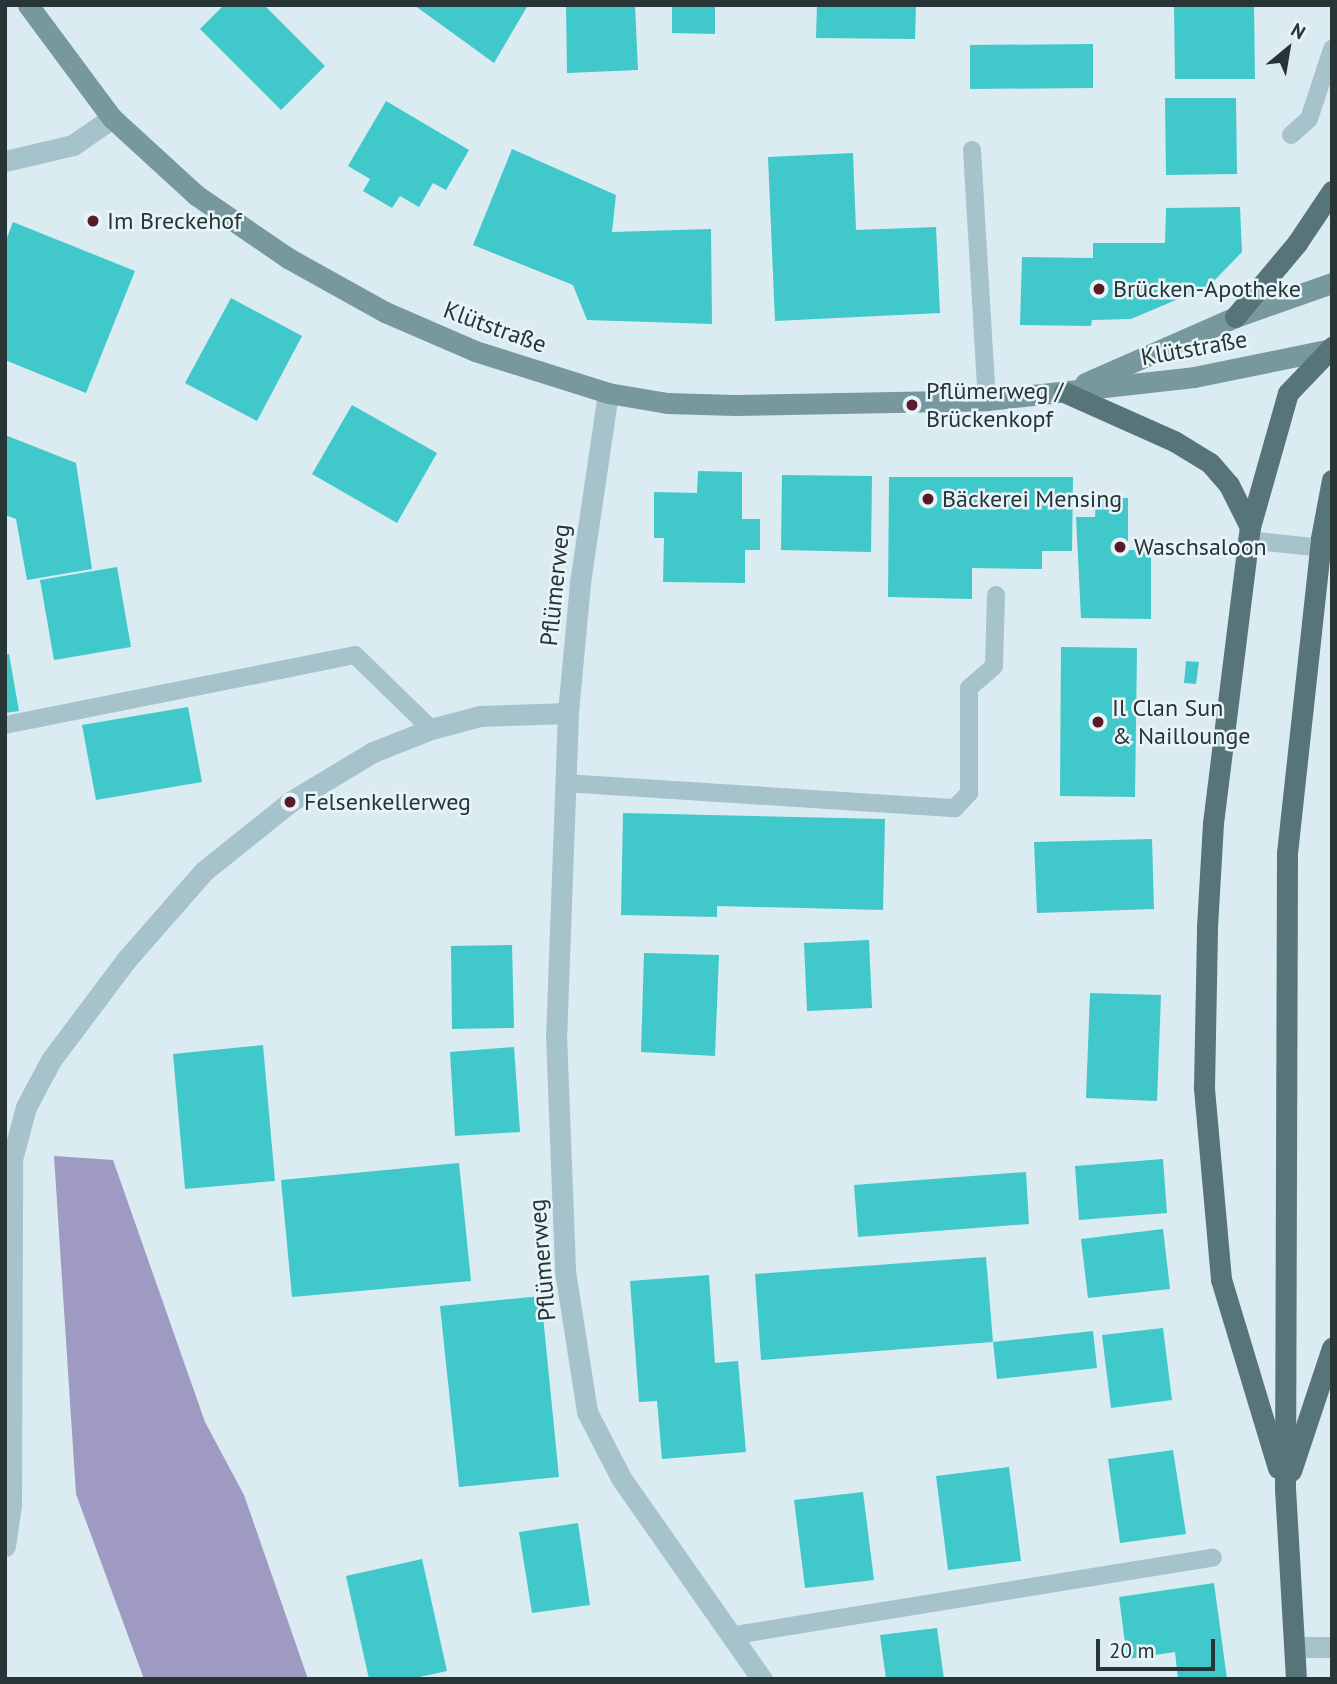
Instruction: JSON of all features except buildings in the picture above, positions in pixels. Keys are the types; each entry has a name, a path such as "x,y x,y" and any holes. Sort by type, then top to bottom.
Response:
{"main road":[{"name":"Klütstraße","path":"28,5 112,118 196,195 288,258 349,292 475,351 608,393 724,405 987,400 1194,377 1331,348"},
{"path":"1235,317 1268,280 1332,191"},
{"name":"Klütstraße","path":"1064,392 1235,317 1330,285"},
{"path":"1285,1490 1221,1279 1204,1087 1213,823 1248,533 1288,393 1331,348"},
{"path":"1064,392 1174,441 1210,463 1229,485 1248,533"},
{"path":"1296,1679 1285,1490 1287,853 1321,538 1332,480"},
{"path":"1285,1490 1332,1348"}],"street":[{"path":"5,161 73,145 112,118"},
{"name":"Pflümerweg","path":"608,393 580,583 568,713 556,1034 565,1271 587,1412 621,1478 736,1635 762,1679"},
{"path":"5,1546 11,1505 9,1160 26,1107 51,1060 125,960 205,870 290,802 373,752 431,729 480,716 568,713"},
{"path":"1295,1647 1332,1647"}],"lane":[{"path":"1291,135 1309,119 1332,49"},
{"path":"972,150 987,400"},
{"path":"1248,533 1332,549"},
{"path":"565,783 955,808 970,793 969,688 994,666 996,595"},
{"path":"5,725 355,656 431,729"},
{"path":"736,1635 1213,1558"}],"shaded area":[{"path":"54,1156 113,1160 205,1422 244,1495 308,1679 144,1679 76,1494"}],"place":[{"name":"Im Breckehof","path":"93,221"},
{"name":"Brücken-Apotheke","path":"1099,289"},
{"name":"Pflümerweg / Brückenkopf","path":"912,405"},
{"name":"Bäckerei Mensing","path":"928,499"},
{"name":"Waschsaloon","path":"1120,547"},
{"name":"Il Clan Sun & Naillounge","path":"1098,722"},
{"name":"Felsenkellerweg","path":"290,802"}]}
